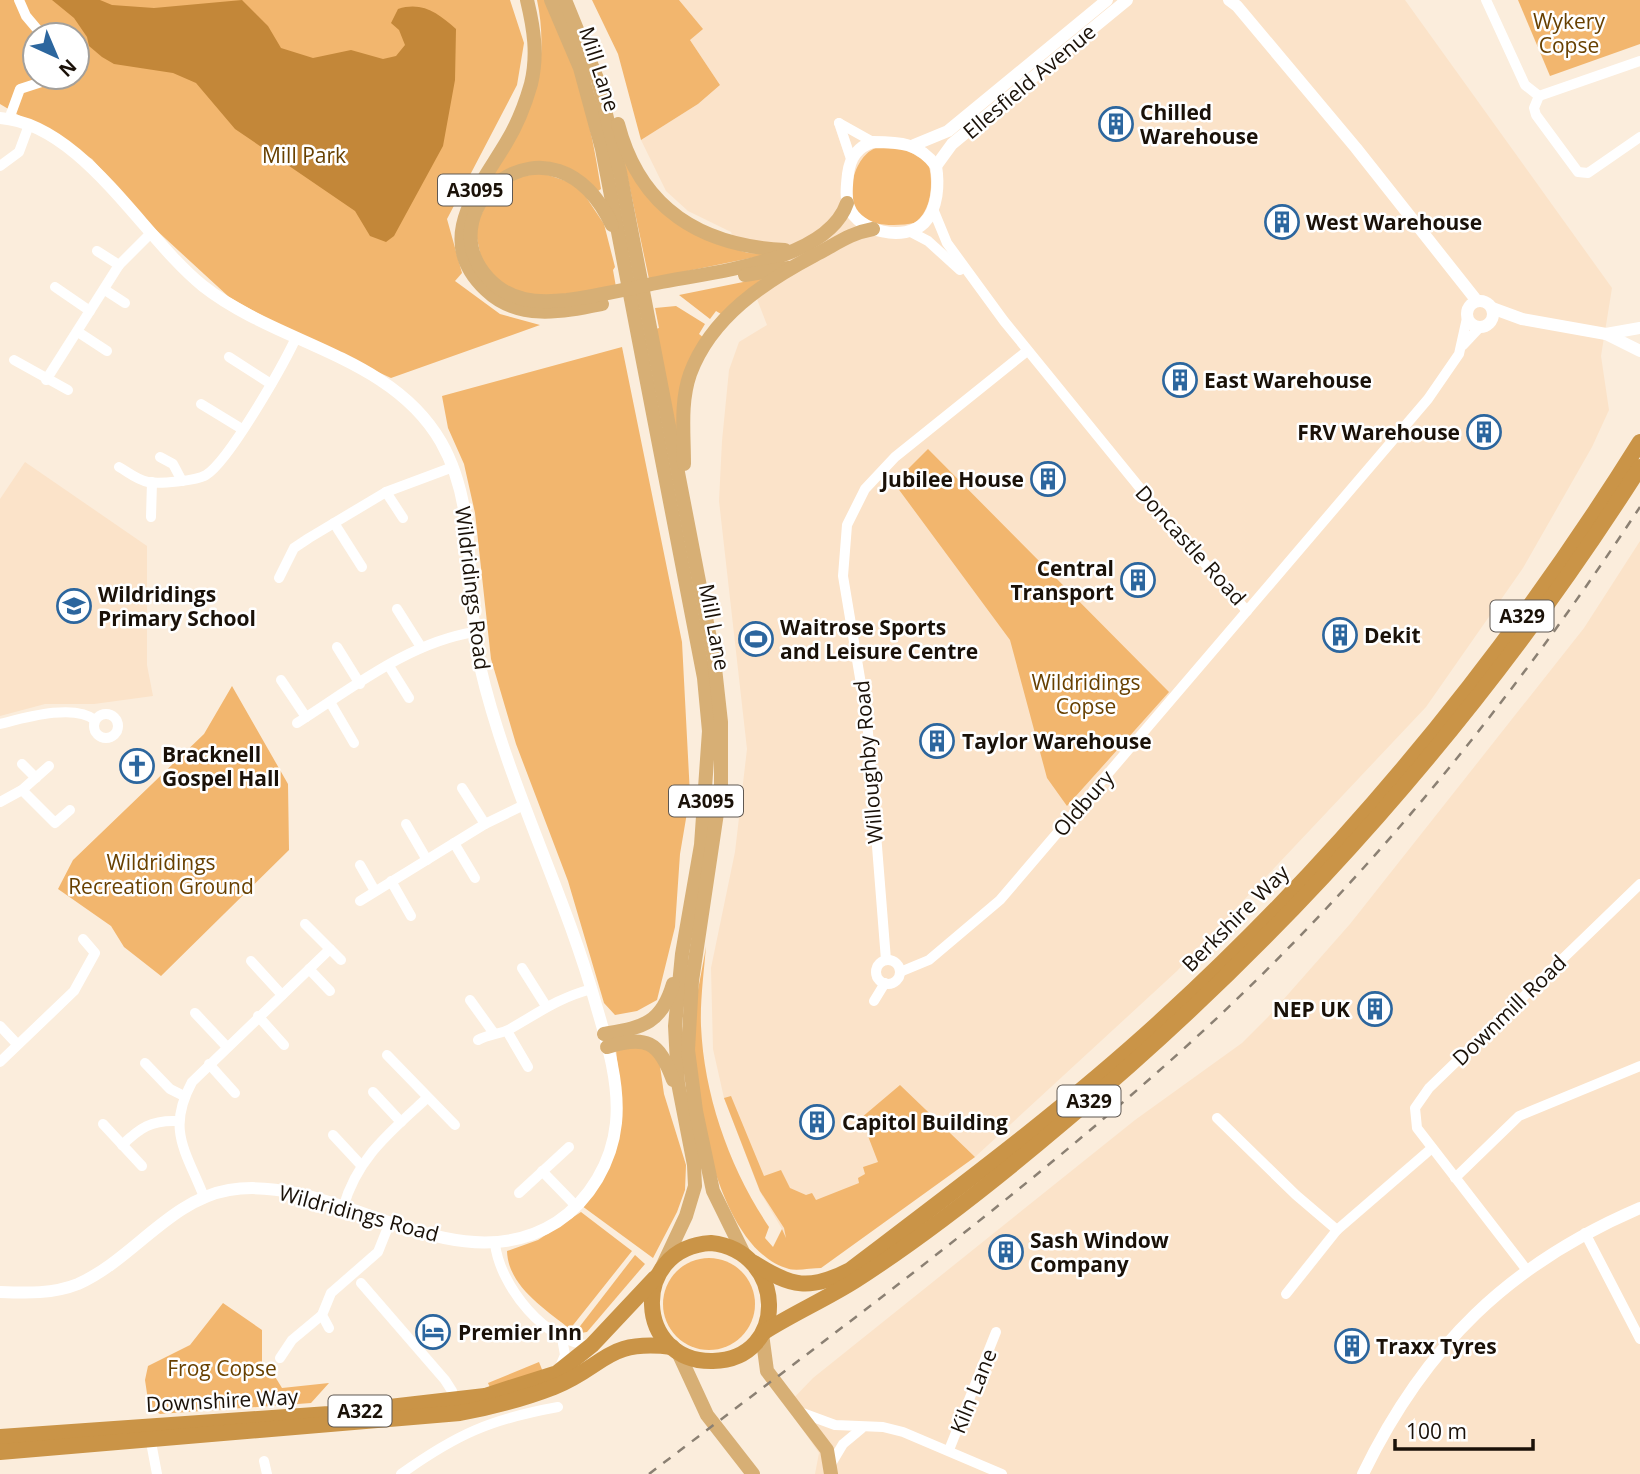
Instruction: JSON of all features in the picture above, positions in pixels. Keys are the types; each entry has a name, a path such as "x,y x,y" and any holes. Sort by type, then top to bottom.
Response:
{"highway":[{"name":"Berkshire Way","path":"1396,785 1524,614 1640,442"},
{"name":"Berkshire Way","path":"763,1333 857,1280 984,1187 1054,1131 1209,993 1297,905 1396,785 1498,672 1588,547 1640,467"},
{"name":"Berkshire Way","path":"748,1258 790,1282 822,1282 850,1270 1035,1128 1166,1015 1370,816"},
{"path":"703,1243 727,1245 748,1258 768,1293 768,1316 763,1333 741,1353 720,1361 702,1361 674,1348 653,1321 651,1302 658,1273 682,1251 703,1243"},
{"name":"Downshire Way","path":"0,1452 302,1416 452,1402 491,1394 557,1373 592,1345 658,1273"},
{"name":"Downshire Way","path":"0,1437 150,1433 460,1413 555,1386 621,1348 648,1345 674,1348"}],"main road":[{"name":"A3095","path":"527,0 536,49 531,85 513,131 474,192 463,223 464,255 480,285 495,299 512,307 545,312 577,309 789,268"},
{"name":"Mill Lane","path":"551,0 588,92 685,503 714,659 722,752 718,815 690,994 690,1070 713,1191 748,1258"},
{"name":"A3095","path":"566,0 601,70 622,139 637,173 654,196 671,214 707,236 755,249 791,251"},
{"name":"Mill Lane","path":"566,0 598,81 627,253"},
{"name":"A3095","path":"627,253 605,211 590,192 571,176 550,168 525,169 504,177 482,199 474,221 473,249 483,272 503,291 534,302 584,298 764,261 791,251 831,229 847,203"},
{"name":"A3095","path":"685,503 682,418 687,386 697,358 723,320 789,268 851,234 873,229"},
{"name":"Mill Lane","path":"644,327 707,706 706,803 682,954 675,1026 681,1102 694,1165 695,1186 686,1216 658,1273"},
{"path":"606,1041 642,1026 661,1013 682,954"},
{"path":"606,1041 638,1040 653,1046 667,1064 681,1102"},
{"path":"763,1333 767,1371 827,1450 831,1469"},
{"path":"674,1348 707,1415 747,1470"}],"street":[{"path":"19,0 30,21"},
{"name":"Ellesfield Avenue","path":"914,145 944,134 1107,0"},
{"name":"Ellesfield Avenue","path":"936,166 952,145 1128,0"},
{"path":"1486,0 1525,85 1539,96"},
{"name":"Doncastle Road","path":"1234,2 1356,148 1456,276 1471,309 1463,346"},
{"path":"1640,61 1539,96 1534,108 1536,115 1578,172 1588,173 1640,137"},
{"path":"4,116 21,89"},
{"name":"Wildridings Road","path":"0,1292 49,1292 81,1283 104,1270 204,1197 234,1189 280,1190 475,1244 495,1244 545,1228 576,1206 601,1173 615,1135 617,1104 606,1041 568,913 524,804 492,712 475,632 465,514 453,467 432,428 404,397 376,377 248,316 207,289 150,234 82,159 29,125 4,116"},
{"path":"839,123 873,142 914,145 936,166 933,209 922,224 909,231 873,229 855,217 847,203 851,159 839,123"},
{"path":"0,166 19,152 29,125"},
{"path":"851,159 862,147 873,142"},
{"name":"Doncastle Road","path":"933,209 940,231 974,282 1027,351 1175,530 1247,611 1428,399 1463,346 1484,326"},
{"name":"Doncastle Road","path":"909,231 931,244 974,282"},
{"path":"46,380 119,265 150,234"},
{"path":"97,251 119,265"},
{"path":"55,287 90,311"},
{"path":"105,290 125,303"},
{"path":"1522,319 1484,326 1472,325 1471,309 1485,302 1492,308 1522,319 1606,334 1640,351"},
{"path":"1484,326 1493,317 1492,308"},
{"path":"1606,334 1640,328"},
{"path":"78,332 107,351"},
{"path":"118,467 152,482 204,477 216,468 242,429 295,340"},
{"name":"Willoughby Road","path":"886,960 867,720 843,576 849,516 869,483 895,457 1027,351"},
{"path":"229,357 271,384"},
{"path":"14,360 68,390"},
{"path":"201,404 242,429"},
{"path":"160,457 173,464 182,481"},
{"path":"279,578 294,548 386,492 453,467"},
{"path":"151,517 152,482"},
{"path":"386,492 403,518"},
{"path":"334,523 362,568"},
{"path":"397,609 421,647"},
{"name":"Oldbury","path":"900,972 929,960 1000,900 1247,611"},
{"path":"297,723 421,647 453,635 475,632"},
{"path":"337,647 360,684"},
{"path":"389,666 409,698"},
{"path":"281,680 306,717"},
{"path":"330,702 354,743"},
{"path":"0,724 47,714 88,714 95,720"},
{"path":"22,764 36,778"},
{"path":"0,802 22,790 48,766"},
{"path":"463,788 485,824"},
{"path":"22,790 55,823 70,810"},
{"path":"359,901 485,824 524,804"},
{"path":"406,824 427,860"},
{"path":"454,843 475,878"},
{"path":"360,865 375,891"},
{"path":"391,881 411,916"},
{"name":"Downmill Road","path":"1527,1269 1417,1128 1415,1108 1423,1094 1640,884"},
{"path":"305,924 341,960"},
{"path":"0,1062 74,991 95,953 83,939"},
{"path":"204,1197 177,1121 184,1096 192,1082 209,1064 330,949"},
{"path":"886,960 896,962 900,972 895,982 885,983 878,979 876,971 886,960"},
{"path":"251,961 282,995"},
{"path":"522,968 545,1006"},
{"path":"310,969 330,991"},
{"path":"874,1001 885,983"},
{"path":"478,1040 492,1032 507,1031 545,1006 592,989"},
{"path":"470,1000 492,1032"},
{"path":"195,1013 227,1047"},
{"path":"258,1016 285,1045"},
{"path":"0,1026 17,1044"},
{"path":"507,1031 527,1067"},
{"path":"387,1055 455,1125"},
{"path":"145,1063 170,1089 184,1096"},
{"path":"209,1064 236,1093"},
{"path":"1455,1178 1519,1116 1640,1066"},
{"path":"373,1092 401,1122"},
{"path":"343,1208 350,1184 360,1164 427,1098"},
{"path":"1217,1118 1296,1195 1337,1230"},
{"path":"122,1145 142,1126 160,1121 177,1121"},
{"path":"103,1124 142,1166"},
{"path":"332,1135 360,1164"},
{"path":"519,1193 569,1147"},
{"path":"1286,1294 1337,1230 1432,1148"},
{"path":"542,1171 576,1206"},
{"path":"1363,1474 1404,1399 1436,1354 1492,1297 1527,1269 1585,1233 1640,1208"},
{"path":"280,1358 292,1340 321,1314 331,1293 378,1252 390,1222"},
{"path":"1585,1233 1640,1339"},
{"path":"495,1244 498,1265 508,1285 534,1314 562,1338 592,1345"},
{"path":"361,1283 445,1380 452,1391 452,1402"},
{"path":"321,1314 329,1328"},
{"name":"Kiln Lane","path":"949,1450 996,1332"},
{"path":"557,1373 565,1355 562,1338"},
{"path":"401,1474 445,1444 485,1423 558,1407"},
{"path":"797,1411 827,1423 861,1429 883,1427 903,1432 1002,1474"},
{"path":"831,1469 843,1444 861,1429"},
{"path":"150,1433 157,1474"},
{"path":"264,1461 267,1474"}],"shaded area":[{"path":"52,0 100,0 112,5 154,8 242,0 268,26 281,48 313,58 351,50 383,59 396,56 405,45 399,30 391,23 398,9 415,7 430,10 456,29 455,80 443,146 394,236 386,242 370,236 355,211 235,129 196,83 173,73 114,64 91,48 91,21 76,21"},
{"path":"679,0 1405,0 1612,288 1601,356 1609,410 1592,447 1523,568 1426,707 1177,971 975,1157 821,1268 790,1270 789,1248 782,1229 760,1192 724,1098 713,1049 711,968 735,852 747,749 719,501 722,441 729,370 739,342 767,325 731,232 688,211 666,191 641,140 698,104 720,85 690,40 702,28"},
{"name":"Wildridings Primary School","path":"25,462 147,546 147,665 153,696 94,704 45,704 0,716 0,499"},
{"path":"1640,541 1640,1474 815,1474 819,1453 786,1406 813,1378 1135,1120 1242,1043 1268,1017 1350,924 1584,628"}],"green space":[{"name":"Mill Park","path":"0,0 510,0 524,43 517,85 447,219 462,273 455,281 500,314 540,325 391,378 295,334 229,297 154,228 92,159 0,104"},
{"path":"537,0 544,0 547,4 575,72 593,141 601,189 598,191 585,179 554,165 536,164 504,172 482,191 469,216 467,244 476,271 496,293 528,305 572,305 555,311 521,308 502,301 492,293 478,278 466,255 464,232 470,209 481,186 523,122 532,101 541,50"},
{"path":"592,0 679,0 703,29 690,40 720,85 698,104 641,140 618,54"},
{"name":"Wykery Copse","path":"1518,0 1640,0 1640,44 1550,76"},
{"path":"621,146 630,166 714,243 748,253 770,254 649,279"},
{"path":"879,147 907,150 928,163 930,196 925,212 914,223 879,224 866,220 855,208 852,188 858,166 863,157"},
{"path":"542,173 578,185 604,224 615,267 613,270 616,287 564,297 517,296 483,267 475,229 489,197 512,178"},
{"path":"763,278 721,314 716,311 710,319 679,295"},
{"path":"676,306 705,324 699,334 704,338 679,447 656,329 659,328 655,308"},
{"path":"622,347 682,642 690,795 680,854 675,927 657,1000 637,1011 615,1015 604,1003 568,881 516,744 491,659 475,513 464,464 448,428 442,396"},
{"name":"Wildridings Copse","path":"928,449 1169,692 1067,806 1047,778 1010,640 894,483"},
{"name":"Wildridings Recreation Ground","path":"232,686 288,784 289,850 161,976 124,947 111,926 58,889 73,860 204,734"},
{"path":"706,946 701,1016 707,1079 731,1156 769,1227 765,1238 773,1247 782,1229 786,1238 784,1228 760,1191 724,1098 731,1096 764,1176 781,1170 790,1188 806,1195 812,1193 816,1200 859,1183 858,1178 865,1174 863,1167 878,1162 861,1118 900,1085 975,1157 821,1268 789,1269 764,1256 743,1233 727,1202 714,1166 697,1092 694,1059 696,999"},
{"path":"642,1045 659,1059 664,1094 686,1165 685,1190 677,1212 653,1258 582,1206 603,1177 620,1085 616,1050"},
{"path":"581,1212 632,1251 570,1329 539,1305 521,1286 509,1264 507,1251 538,1240"},
{"path":"635,1255 645,1264 587,1332 574,1334"},
{"path":"709,1258 727,1262 742,1271 751,1286 755,1304 751,1322 742,1337 727,1346 709,1350 691,1346 676,1337 667,1322 663,1304 667,1286 676,1271 691,1262"},
{"name":"Frog Copse","path":"223,1303 262,1330 262,1364 271,1370 282,1388 329,1383 311,1403 160,1414 149,1407 145,1380 148,1366 190,1345"},
{"path":"539,1362 543,1372 491,1390 488,1383"}],"railway":[{"path":"649,1474 1044,1169 1170,1061 1237,999 1301,935 1423,799 1536,656 1640,507"}],"place":[{"name":"Chilled Warehouse","path":"1116,124"},
{"name":"West Warehouse","path":"1282,222"},
{"name":"East Warehouse","path":"1180,380"},
{"name":"FRV Warehouse","path":"1484,432"},
{"name":"Jubilee House","path":"1048,479"},
{"name":"Central Transport","path":"1138,580"},
{"name":"Wildridings Primary School","path":"74,606"},
{"name":"Dekit","path":"1340,635"},
{"name":"Waitrose Sports and Leisure Centre","path":"756,639"},
{"name":"Taylor Warehouse","path":"937,741"},
{"name":"Bracknell Gospel Hall","path":"137,766"},
{"name":"NEP UK","path":"1375,1009"},
{"name":"Capitol Building","path":"817,1122"},
{"name":"Sash Window Company","path":"1006,1252"},
{"name":"Premier Inn","path":"433,1332"},
{"name":"Traxx Tyres","path":"1352,1346"}]}
